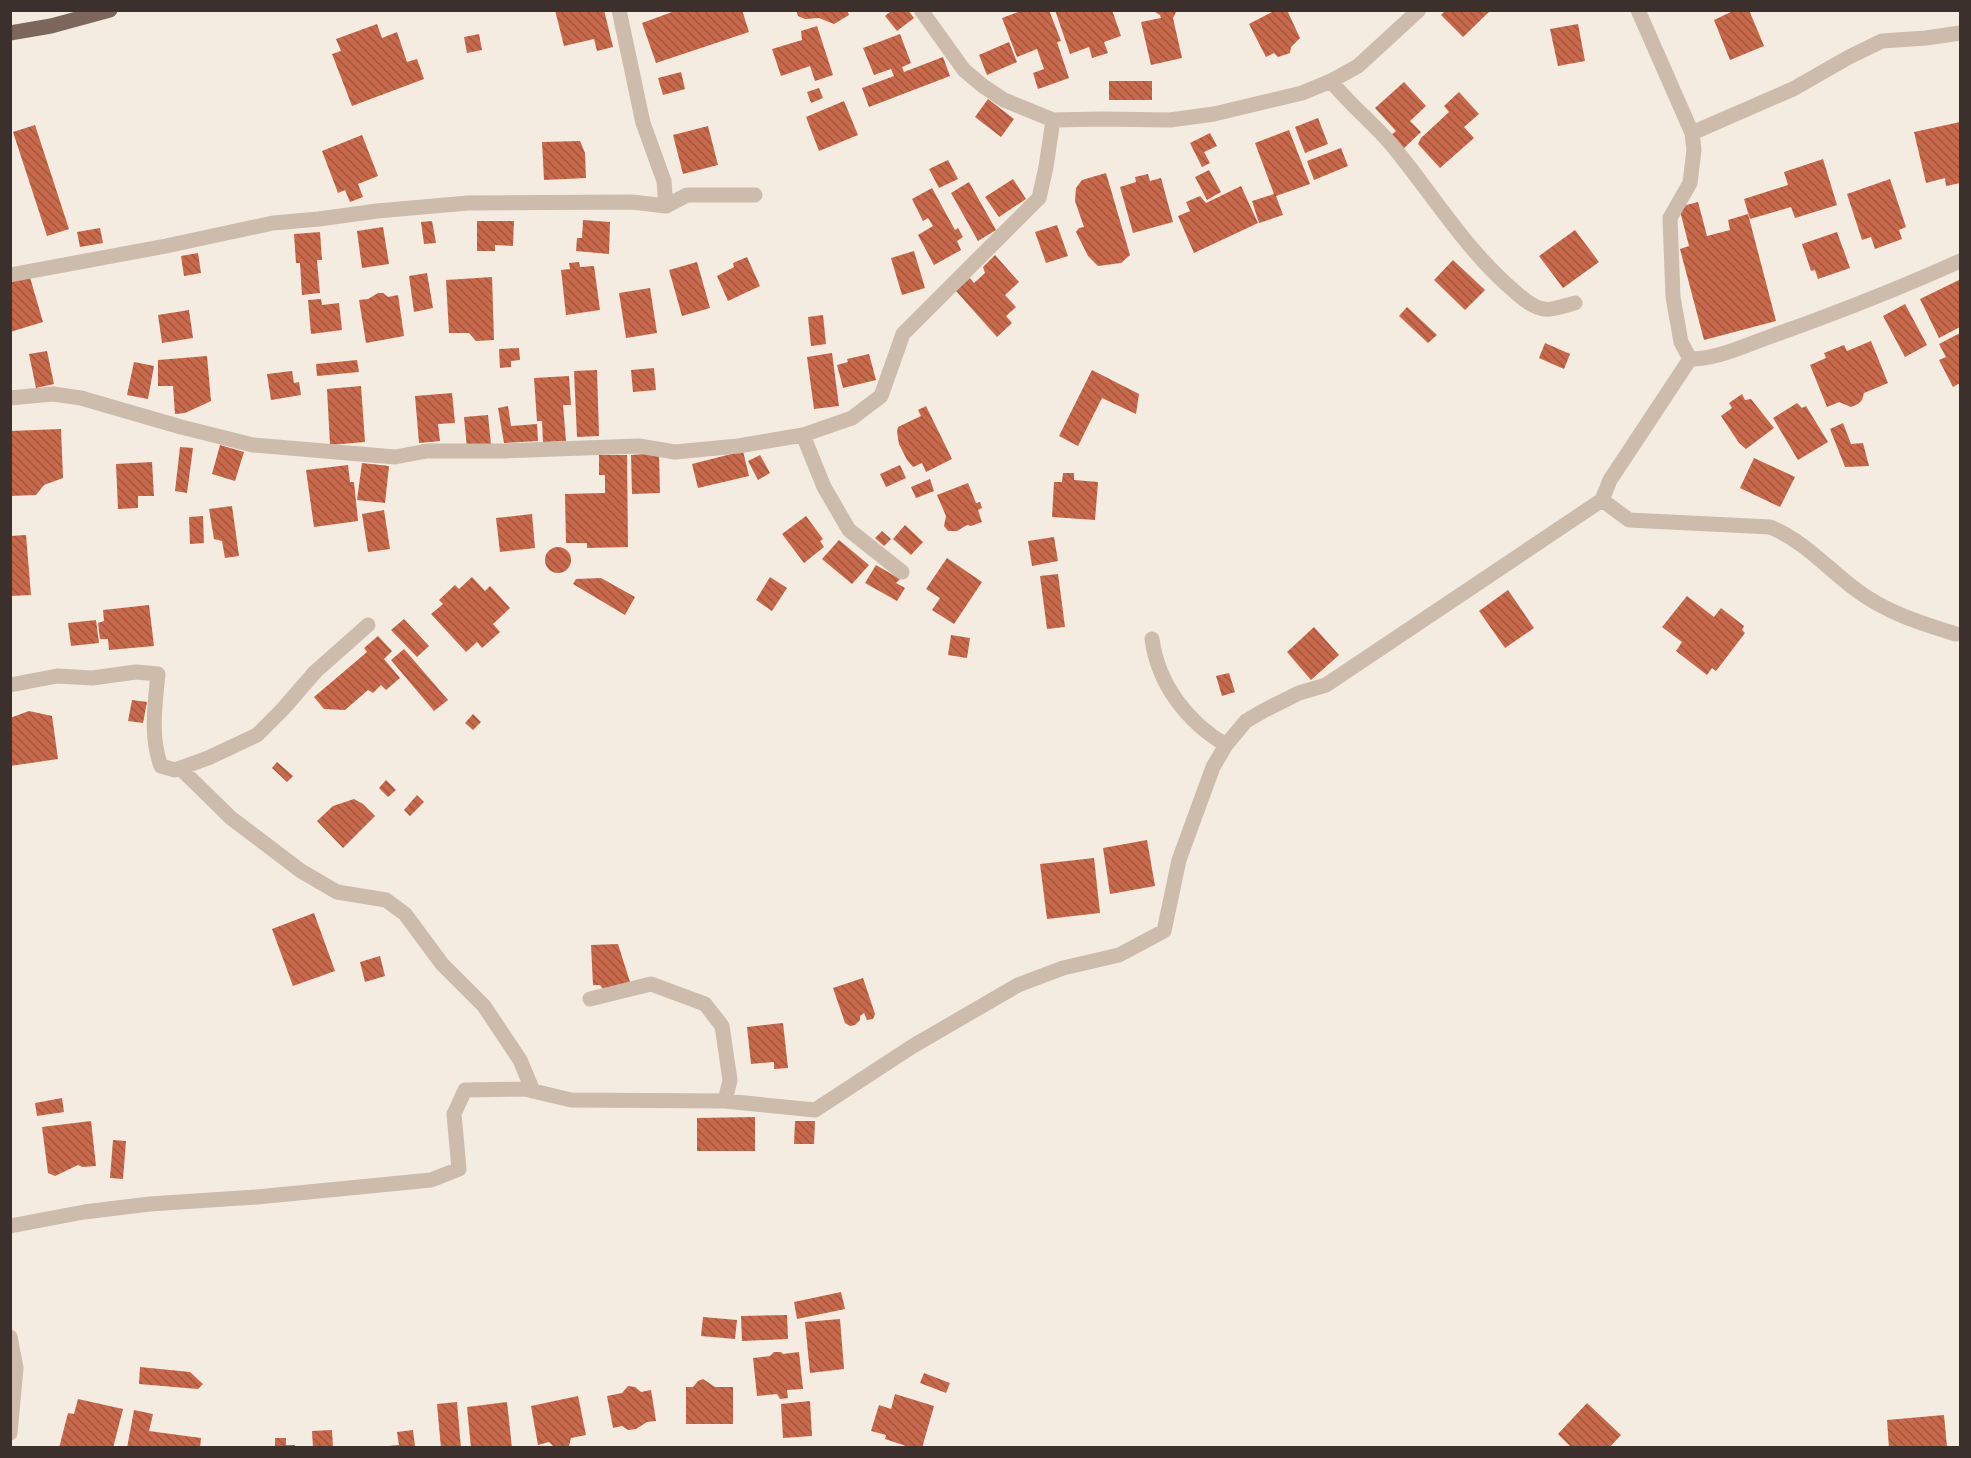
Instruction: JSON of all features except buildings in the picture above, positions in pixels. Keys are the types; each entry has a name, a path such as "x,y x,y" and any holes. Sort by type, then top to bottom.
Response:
{"main road":[{"path":"10,33 51,26 110,10"}],"street":[{"path":"620,10 643,123 664,181 666,206"},
{"path":"921,10 964,70 977,81 1004,100 1053,120 1170,120 1214,114 1292,96 1331,81 1358,66 1419,10"},
{"path":"1638,10 1692,133 1694,150 1690,183 1670,218 1673,297 1682,342 1690,359"},
{"path":"1692,133 1793,89 1882,41 1960,33"},
{"path":"1331,81 1346,100 1391,144 1486,267 1528,302 1545,310 1575,303"},
{"path":"10,398 53,394 81,398 254,445 395,457 427,451 639,446 675,452 738,446 803,435 852,418 881,396 903,334 1039,198 1053,120"},
{"path":"10,275 273,223 377,211 468,203 632,202 666,206 687,195 755,195"},
{"path":"1690,359 1705,359 1782,332 1905,286 1960,261"},
{"path":"10,1226 84,1212 150,1204 257,1197 431,1180 459,1169 454,1114 465,1090 525,1089 572,1100 725,1101 815,1110 913,1046 1018,985 1063,968 1119,955 1164,931 1179,860 1213,768 1226,745 1246,721 1299,693 1326,685 1602,500 1610,480 1690,359"},
{"path":"803,435 824,487 849,530 902,572"},
{"path":"1602,500 1629,520 1770,527 1788,534 1857,591 1888,611 1956,634"},
{"path":"10,685 57,676 92,678 136,672 158,674 154,714 156,754 161,766 175,770 208,758 257,735 315,672 368,625"},
{"path":"1152,639 1155,660 1168,688 1207,734 1226,745"},
{"path":"180,768 231,818 301,871 337,892 386,900 405,914 442,964 484,1006 520,1060 533,1090"},
{"path":"590,999 651,984 705,1004 722,1026 730,1080 725,1101"},
{"path":"10,1338 16,1368 10,1433"}]}
